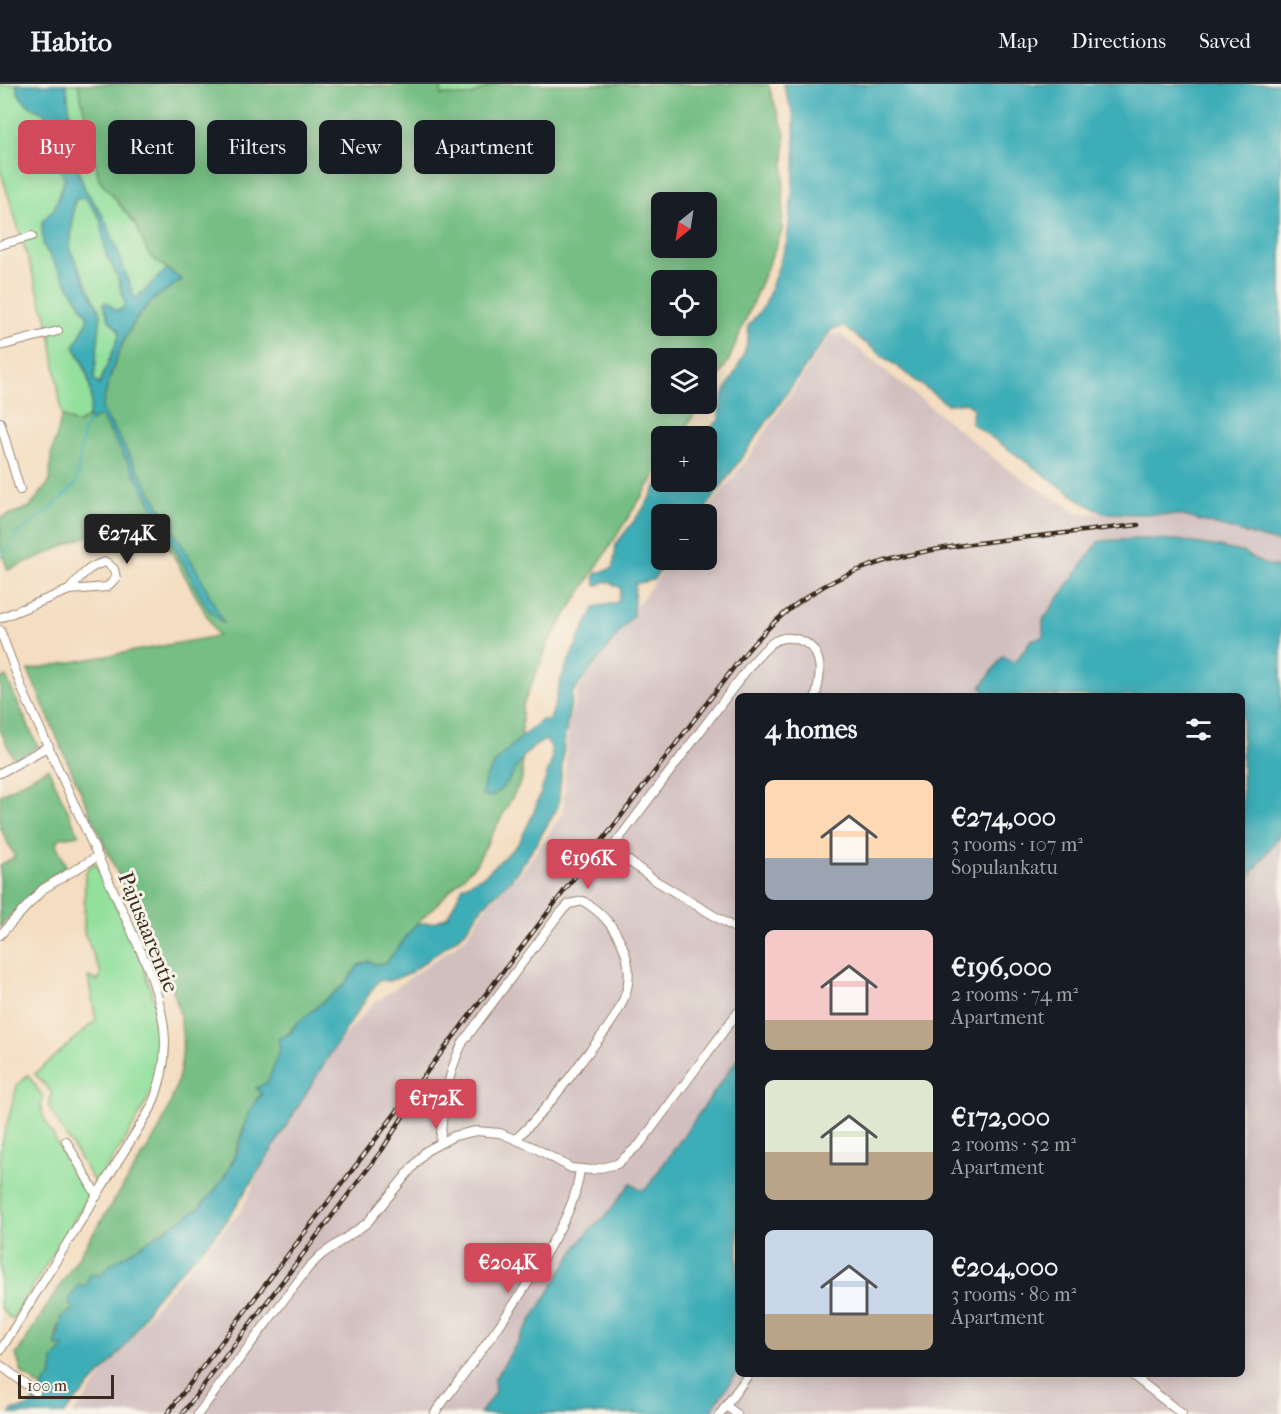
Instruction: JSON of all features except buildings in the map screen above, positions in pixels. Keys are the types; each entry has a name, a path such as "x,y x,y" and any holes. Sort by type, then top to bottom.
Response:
{"street":[{"path":"0,246 32,236"},
{"path":"0,346 58,331"},
{"path":"0,422 20,490"},
{"path":"0,618 69,590 108,587 116,578 114,569 106,562 94,566 78,578 69,590"},
{"name":"Pajusaarentie","path":"0,630 4,646 158,993 167,1046 160,1085 151,1108 0,1351"},
{"path":"735,928 656,881 618,853 615,843 749,667 774,642 784,638 794,638 814,651 820,676 817,693"},
{"path":"0,773 49,746"},
{"path":"0,935 43,889 98,856"},
{"path":"440,1143 444,1098 455,1057 463,1042 559,914 569,904 583,901 609,921 619,935 628,973 625,996 611,1022 545,1111 516,1139"},
{"path":"198,1414 308,1268 321,1255 367,1223 419,1158 454,1136 476,1131 493,1131 516,1139 563,1166 580,1170 603,1169 628,1156 735,1016"},
{"path":"66,1142 97,1196"},
{"path":"434,1414 517,1302 569,1212 576,1194 580,1170"},
{"path":"0,1365 36,1392"},
{"path":"720,1414 747,1377"},
{"path":"1135,1377 1176,1412"},
{"path":"726,1406 738,1414"}],"shaded area":[{"path":"840,334 1006,468 1078,513 1179,515 1281,543 1281,1414 73,1414 158,1303 241,1211 279,1131 328,1054 374,1003 465,939 487,906 524,869 563,814 568,727 578,690 603,650 663,570 717,570 717,504 713,504 746,461 830,335"}],"green space":[{"path":"0,84 16,84 26,103 44,113 46,120 18,120 18,174 62,174 65,179 54,209 42,222 43,245 87,315 87,321 74,347 88,380 92,400 89,415 77,424 62,416 50,330 0,169"},
{"path":"66,84 78,84 86,120 71,120"},
{"path":"78,84 358,84 393,87 395,84 441,84 441,95 470,96 494,84 768,84 785,134 782,231 729,360 717,379 717,348 651,348 651,414 694,414 687,426 651,426 651,482 550,640 522,707 522,779 476,864 417,924 386,963 374,964 370,961 359,965 345,984 296,1024 285,1037 268,1082 257,1088 262,1093 245,1121 231,1164 217,1188 205,1202 175,1226 111,1265 100,1276 90,1280 85,1287 70,1296 73,1310 60,1325 56,1339 56,1345 65,1347 53,1360 52,1375 42,1388 22,1373 16,1355 159,1130 179,1075 182,1032 172,985 152,939 106,849 28,670 218,636 148,510 8,570 0,548 0,518 30,507 50,481 51,455 62,416 78,424 101,409 113,366 133,325 151,302 182,280 149,255 136,225 99,179 96,165 96,120 86,120"},
{"path":"441,84 494,84 470,96 440,95"},
{"path":"96,165 99,179 136,225 149,255 167,269 135,299 102,214 85,189 79,174 96,174"},
{"path":"85,197 100,218 106,254 118,277 125,304 123,308 116,311 106,302 109,320 119,331 119,336 99,385 94,379 101,314 70,250 75,200"},
{"path":"6,677 38,747 14,759 0,730 0,678"},
{"path":"48,768 79,835 60,838 56,844 66,866 37,888 0,927 0,865 15,857 0,827 0,795"},
{"path":"93,863 97,865 145,973 154,1002 159,1031 159,1059 148,1099 135,1124 96,1185 52,1113 49,1106 52,1093 35,1074 96,1020 88,977 98,981 101,973 84,932 85,873"},
{"path":"28,1075 43,1097 41,1106 43,1116 73,1174 89,1196 12,1320 0,1307 0,1151 17,1086"}],"water":[{"path":"16,84 66,84 71,120 46,120 44,113 26,103"},
{"path":"783,84 1281,84 1281,543 1180,515 1103,513 1083,502 971,423 973,408 966,403 947,404 844,327 832,329 709,504 651,504 651,570 660,570 653,580 635,584 633,615 573,692 565,736 558,807 511,880 483,906 463,934 408,974 389,981 379,980 340,1038 230,1215 202,1249 161,1292 148,1308 125,1346 64,1414 10,1414 12,1410 22,1409 34,1402 52,1375 53,1360 64,1347 56,1345 62,1316 73,1310 69,1301 78,1285 85,1287 90,1274 100,1276 110,1265 195,1211 220,1183 238,1149 249,1113 262,1094 256,1088 268,1082 280,1048 278,1039 291,1033 296,1024 345,984 359,965 370,961 374,964 386,963 416,924 435,922 448,916 463,886 485,875 519,843 534,812 552,760 551,747 546,740 535,746 522,759 507,782 491,797 482,795 484,784 504,753 542,720 549,721 567,665 595,607 618,602 621,588 606,581 596,586 594,578 597,573 613,568 616,544 653,492 717,492 717,426 713,426 719,420 723,395 740,364 748,340 748,326 765,305 787,242 795,165 794,117"},
{"path":"62,174 79,174 85,189 102,214 112,236 135,299 167,269 182,280 152,301 133,324 119,351 102,409 198,572 224,624 207,608 142,486 100,415 90,422 89,384 84,365 74,347 87,322 87,315 43,245 42,222 54,209 65,179","holes":["85,197 100,218 106,254 118,277 125,304 117,311 106,302 103,304 109,320 119,330 119,336 99,385 94,379 101,314 70,250 74,200"]},
{"path":"1177,540 1245,553 1261,563 1281,568 1281,833 1245,883 1245,693 986,693 981,687 1003,656 1015,663 1031,640 1043,637 1043,620 1099,541"},
{"path":"735,1062 735,1376 708,1414 480,1414 495,1392 494,1380 578,1245 593,1226 604,1218 631,1183 640,1190 646,1189"}],"waterway":[{"path":"0,558 16,534 49,510 76,484 84,430 90,420"}],"railway":[{"path":"167,1414 738,662 766,630 795,605 825,586 856,571 889,560 962,545 1138,525"},
{"path":"182,1414 382,1150 407,1110"}]}
